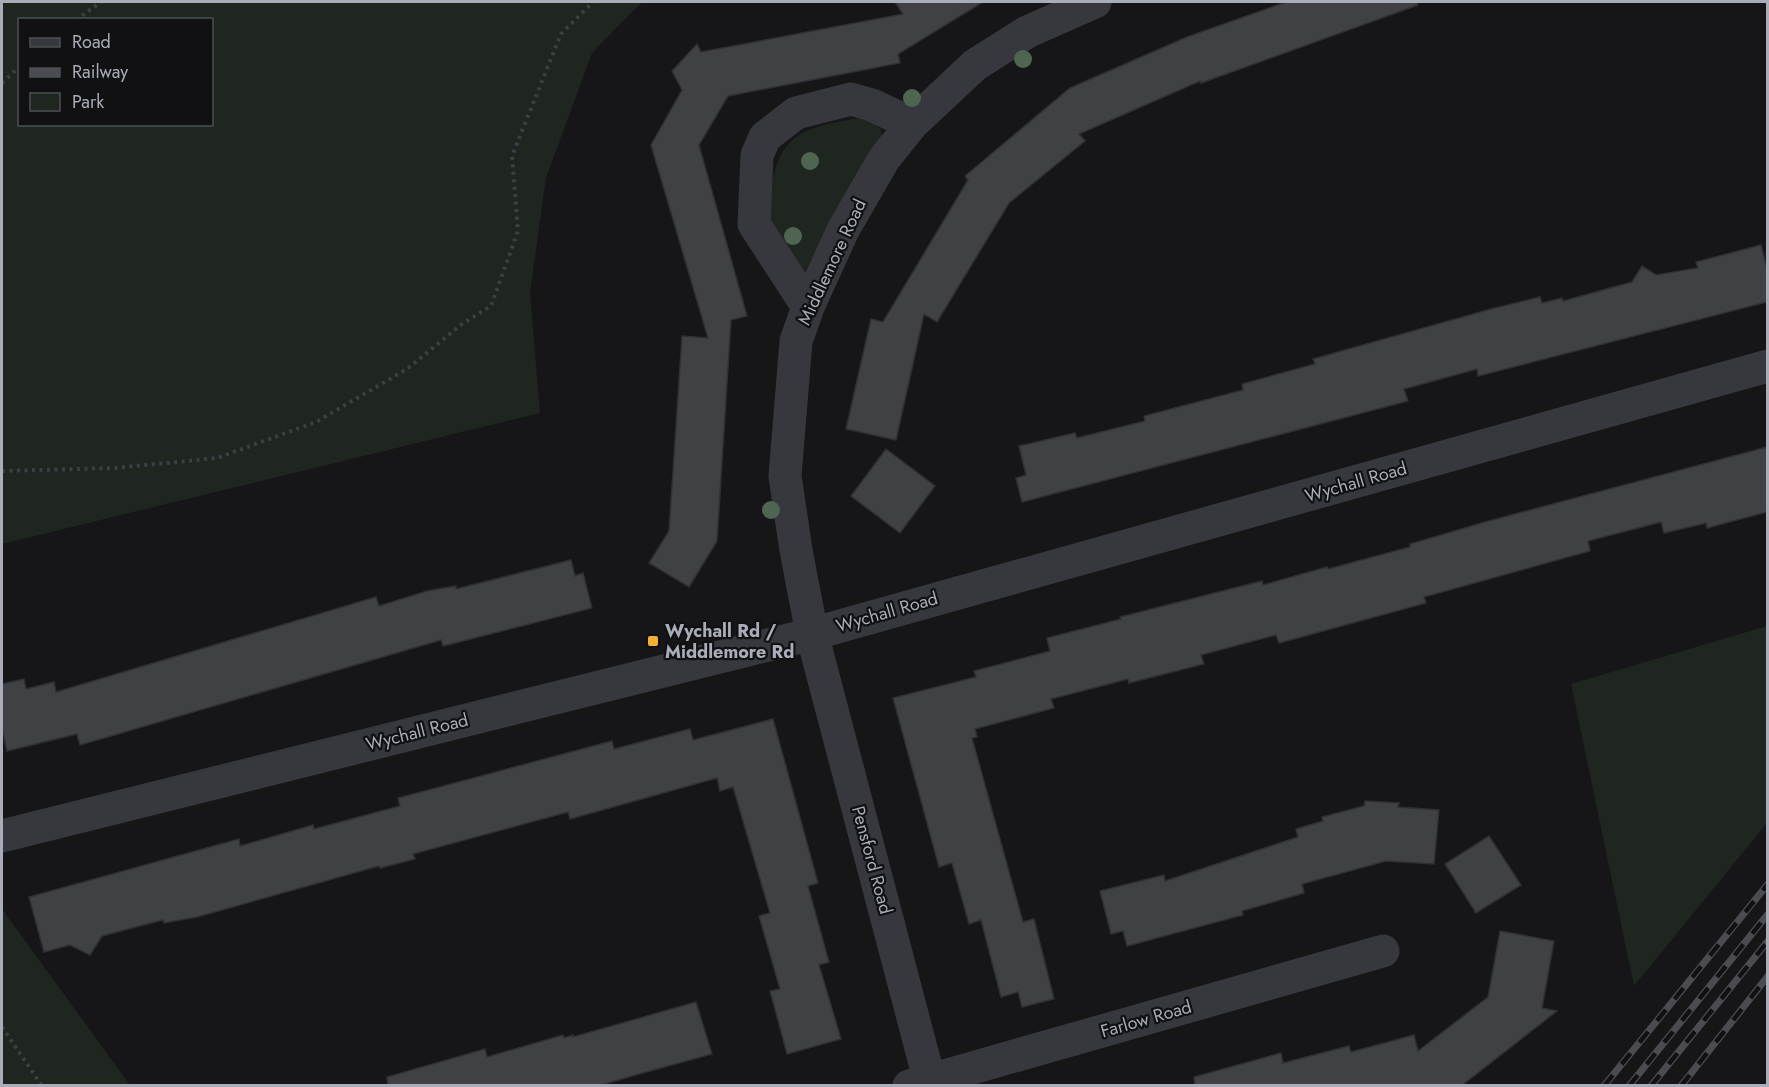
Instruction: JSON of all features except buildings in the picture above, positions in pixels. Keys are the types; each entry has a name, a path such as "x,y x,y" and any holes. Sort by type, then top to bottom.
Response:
{"street":[{"name":"Middlemore Road","path":"812,634 785,476 796,341 808,307 843,230 884,159 912,124 975,65 1027,32 1095,2"},
{"path":"808,307 754,224 757,155 765,137 796,113 851,99 872,105 912,124"},
{"name":"Wychall Road","path":"2,836 812,634 1767,366"},
{"name":"Pensford Road","path":"812,634 924,1084"},
{"name":"Farlow Road","path":"924,1084 1383,951"}],"path":[{"path":"79,18 101,2"},
{"path":"2,471 115,468 217,458 316,422 407,369 462,324 491,306 518,231 513,156 561,34 593,2"},
{"path":"2,83 18,68"},
{"path":"2,1027 42,1086"}],"green space":[{"path":"2,2 642,2 592,53 546,178 530,293 540,413 2,544"},
{"path":"865,117 881,129 883,142 803,275 764,221 780,156 800,135 816,127"},
{"path":"1767,626 1767,823 1634,986 1571,684"},
{"path":"2,909 130,1085 2,1085"}],"railway":[{"path":"1604,1086 1768,884"},
{"path":"1629,1086 1768,914"},
{"path":"1651,1086 1768,941"},
{"path":"1681,1086 1768,976"}],"place":[{"name":"Wychall Rd / Middlemore Rd","path":"653,641"}]}
